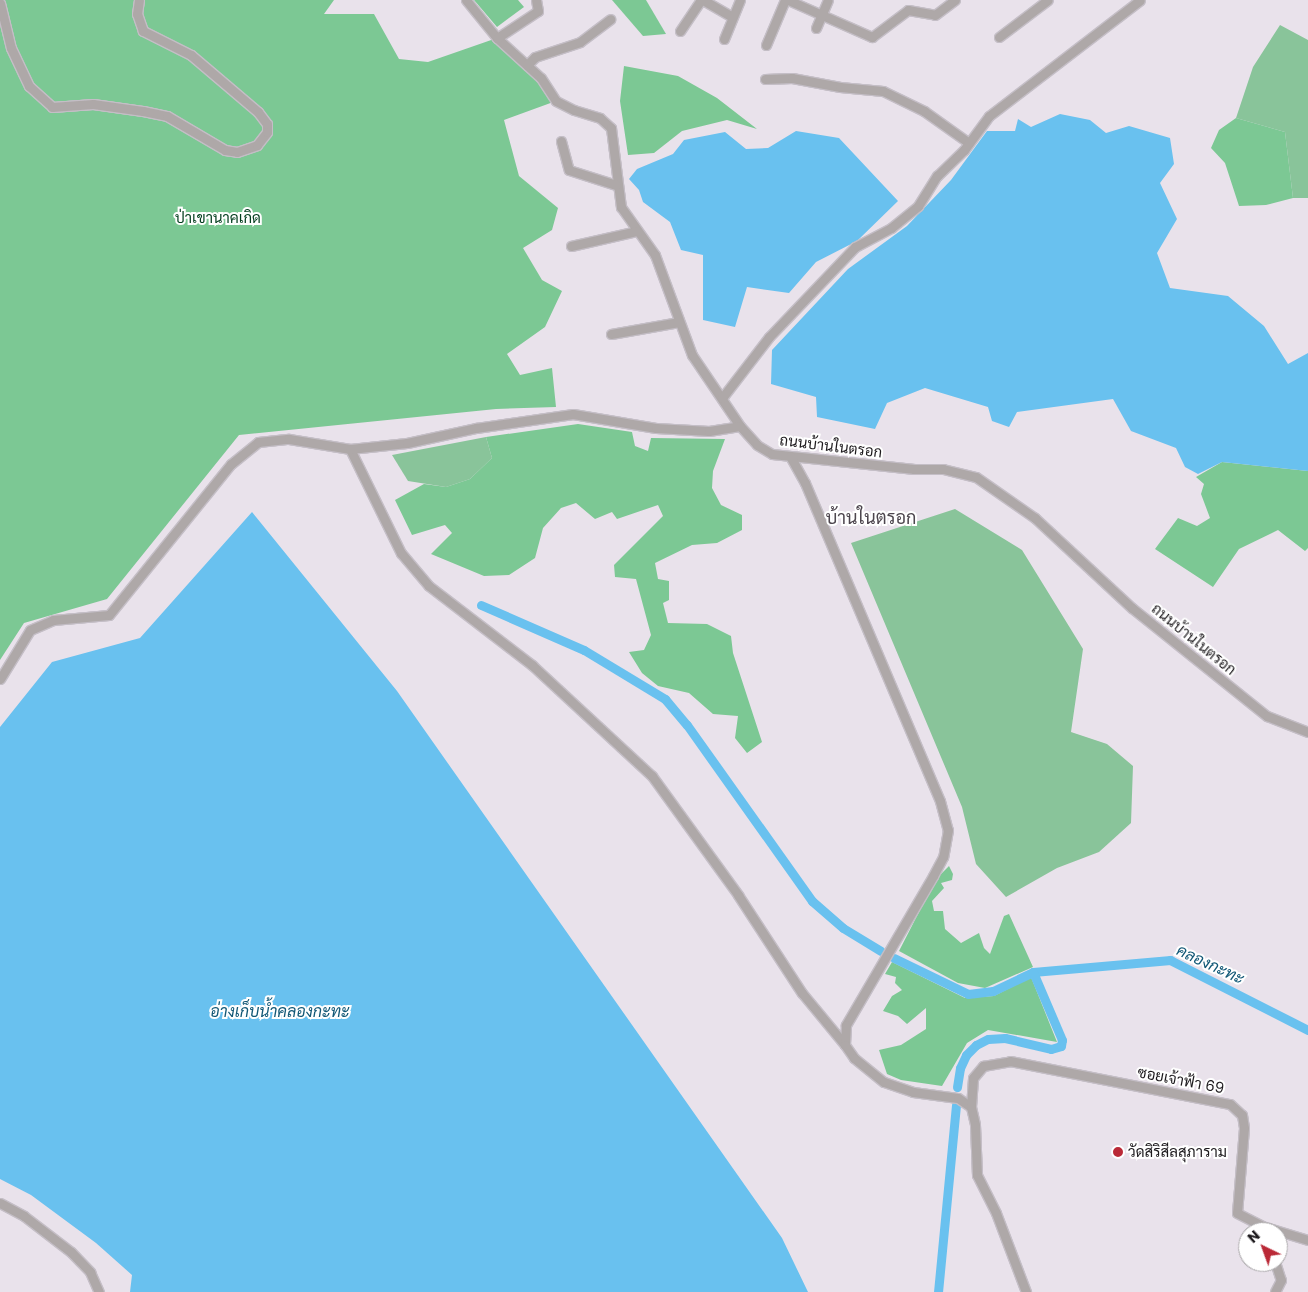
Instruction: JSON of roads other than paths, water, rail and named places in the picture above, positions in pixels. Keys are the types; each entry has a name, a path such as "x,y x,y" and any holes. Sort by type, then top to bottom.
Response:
{"street":[{"path":"0,3 11,48 29,86 52,106 93,104 142,111 167,116 225,150 237,152 257,145 266,132 267,124 258,112 190,55 143,31 137,14 138,0"},
{"name":"ถนนบ้านในตรอก","path":"466,0 497,38 541,78 556,101 600,118 611,128 620,207 654,255 692,356 740,426 757,445 772,454 914,469 943,469 976,477 1035,518 1132,608 1267,716 1308,732"},
{"path":"497,38 538,11 540,6 536,0"},
{"path":"680,31 702,0 732,17"},
{"path":"724,39 740,0"},
{"path":"766,45 786,0 872,37 908,10 936,15 954,0"},
{"path":"816,28 828,0"},
{"path":"999,37 1048,0"},
{"path":"722,398 769,337 855,248 891,228 918,206 937,176 969,143 989,116 1140,0"},
{"path":"527,65 535,58 580,42 610,19"},
{"path":"765,79 792,78 840,88 883,91 924,111 969,143"},
{"path":"560,141 569,170 616,185"},
{"path":"571,246 638,231"},
{"path":"611,334 679,322"},
{"path":"0,679 30,630 53,620 109,615 246,449 258,442 277,439 350,449 407,443 476,428 573,414 656,428 710,431 740,426"},
{"path":"350,449 401,552 417,573 429,586 532,665 652,776 738,895 802,993 854,1058 884,1082 913,1092 958,1098 971,1107 975,1125 977,1175 996,1213 1026,1292"},
{"path":"790,456 805,483 928,774 948,830 943,857 846,1025 845,1045"},
{"name":"ซอยเจ้าฟ้า 69","path":"971,1107 973,1078 983,1066 1010,1061 1230,1104 1242,1115 1244,1128 1237,1213 1252,1222"},
{"path":"0,1204 24,1216 63,1246 90,1272 99,1292"},
{"name":"ซอยเจ้าฟ้า 69","path":"1288,1235 1308,1240"},
{"path":"1275,1292 1281,1280 1278,1272"}],"water":[{"path":"1060,114 1090,120 1106,133 1129,126 1170,138 1174,164 1160,183 1177,219 1157,253 1170,288 1228,296 1264,326 1288,364 1308,353 1308,471 1222,462 1198,474 1185,467 1176,448 1131,431 1113,399 1017,412 1009,427 992,421 988,407 925,388 887,403 875,429 817,417 816,397 771,384 772,350 848,269 907,226 951,180 987,131 1015,131 1018,119 1031,127"},
{"path":"796,131 839,138 898,201 857,241 816,262 789,293 747,287 735,327 703,320 703,255 681,250 670,222 643,202 639,190 629,179 637,169 673,154 684,140 725,132 746,149 768,148"},
{"name":"อ่างเก็บน้ำคลองกะทะ","path":"252,512 397,691 782,1238 808,1292 130,1292 132,1275 96,1243 31,1195 0,1179 0,727 52,662 140,638"}],"waterway":[{"path":"481,605 584,650 665,699 687,725 812,901 843,928 881,951"},
{"name":"คลองกะทะ","path":"894,958 968,994 993,991 1033,972 1170,960 1308,1030"},
{"name":"คลองกะทะ","path":"957,1087 960,1068 966,1055 976,1045 988,1039 1005,1038 1051,1049 1061,1046 1062,1040 1033,972"},
{"path":"938,1292 956,1105"}],"place":[{"name":"วัดสิริสีลสุภาราม","path":"1118,1152"}],"district":[{"name":"บ้านในตรอก","path":"871,518"}],"park label":[{"name":"ป่าเขานาคเกิด","path":"218,218"}]}
